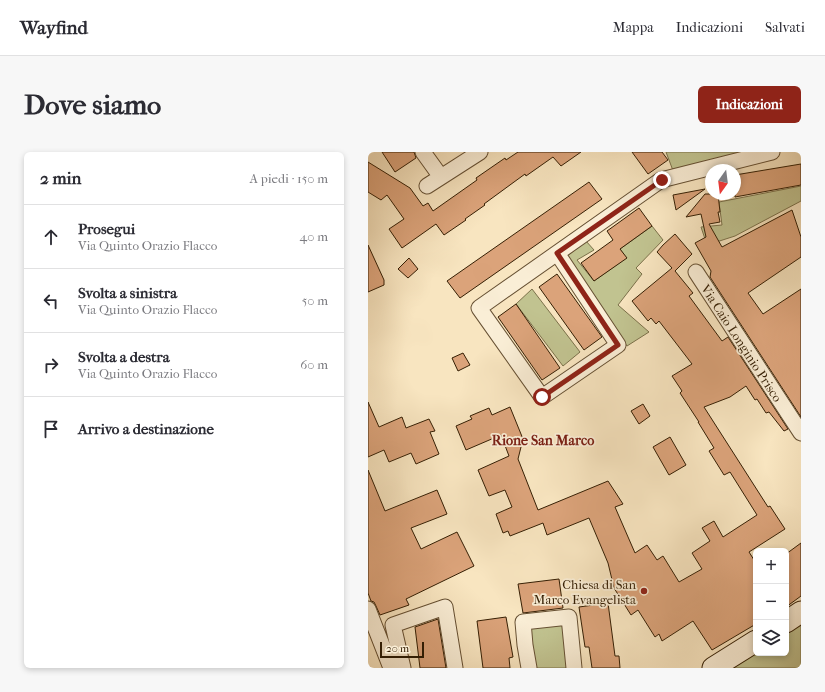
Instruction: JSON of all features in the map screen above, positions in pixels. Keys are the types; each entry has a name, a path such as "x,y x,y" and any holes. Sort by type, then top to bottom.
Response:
{"main road":[{"path":"789,620 801,612"},
{"path":"713,668 753,643"}],"street":[{"path":"423,152 442,177"},
{"path":"427,186 480,152"},
{"path":"557,253 618,345 542,397 479,308 557,253 662,180 772,152"},
{"name":"Via Caio Longinio Prisco","path":"696,272 801,433"},
{"path":"404,668 393,625 445,607 455,668"},
{"path":"368,609 391,668"},
{"path":"529,668 523,622 569,617 574,668"}],"green space":[{"path":"666,152 772,152 724,164 705,164 705,169 675,176"},
{"path":"801,186 801,201 735,236 707,245 701,227 722,225 719,202 741,200 741,198"},
{"path":"652,226 663,240 636,268 642,274 618,305 649,332 627,346 565,258 586,241 594,250 577,260 594,281 626,258 620,249"},
{"path":"532,289 580,352 563,366 516,304"},
{"path":"801,616 801,668 713,668 753,654 753,656 789,656 789,623"},
{"path":"569,617 574,668 530,668 523,629"}],"building":[{"path":"382,152 414,152 416,158 395,172"},
{"path":"518,152 581,152 561,166 553,157 526,176 525,174 484,204 485,205 465,219 466,220 444,235 436,224 402,248 389,229 404,219 387,195 381,200 368,192 368,162 410,188 423,206 428,203 433,211 477,180 476,178 505,158 506,160"},
{"path":"632,152 662,152 668,160 648,174"},
{"path":"801,164 801,185 741,196 741,174"},
{"path":"589,182 602,199 460,298 447,281"},
{"path":"705,189 676,210 673,195"},
{"path":"705,194 705,200 719,200 720,212 718,212 720,222 709,224 722,247 792,210 801,237 801,257 748,293 763,314 801,289 801,417 710,277 711,271 695,243 706,237 701,214 686,217"},
{"path":"639,208 652,226 620,249 627,258 594,281 581,263 613,240 607,231"},
{"path":"675,234 692,254 675,271 693,293 689,296 722,341 728,337 788,429 784,431 769,412 766,413 746,386 730,397 704,407 768,507 770,506 785,529 753,548 749,552 753,558 753,626 712,650 693,621 662,641 659,634 655,637 638,610 631,615 614,588 608,563 589,518 547,535 543,523 510,536 508,531 503,533 496,514 512,507 505,490 489,496 478,470 509,456 501,435 466,450 456,426 472,419 470,416 489,408 492,415 510,407 523,439 518,459 538,510 608,481 623,504 615,507 635,553 647,545 657,560 663,556 679,582 702,569 692,553 710,541 702,528 714,521 723,537 757,515 730,472 724,475 709,451 714,448 680,393 682,391 672,376 692,364 659,321 656,324 651,318 648,321 632,301 672,268 657,252"},
{"path":"368,245 384,280 384,285 368,292"},
{"path":"409,258 418,269 408,278 398,269"},
{"path":"557,274 602,337 584,350 539,287"},
{"path":"516,304 560,368 542,380 498,317"},
{"path":"463,353 470,365 458,371 452,358"},
{"path":"368,402 379,427 402,417 406,428 429,419 435,431 430,432 439,454 416,464 411,453 389,462 384,450 368,457"},
{"path":"643,404 650,416 639,424 631,411"},
{"path":"670,437 686,465 669,475 653,447"},
{"path":"368,470 385,511 437,490 447,514 411,528 421,549 457,532 474,566 406,599 409,605 380,615 368,593"},
{"path":"801,543 801,596 789,605 789,584 789,552"},
{"path":"559,579 563,608 523,613 518,584"},
{"path":"608,603 615,656 619,656 620,668 592,668 589,647 585,647 579,607"},
{"path":"506,617 513,657 509,658 510,668 483,668 477,621"},
{"path":"438,619 446,668 420,668 415,627"}],"place":[{"name":"Chiesa di San Marco Evangelista","path":"644,591"}],"district":[{"name":"Rione San Marco","path":"543,440"}],"route":[{"path":"542,397 618,345 557,253 662,180"}]}
